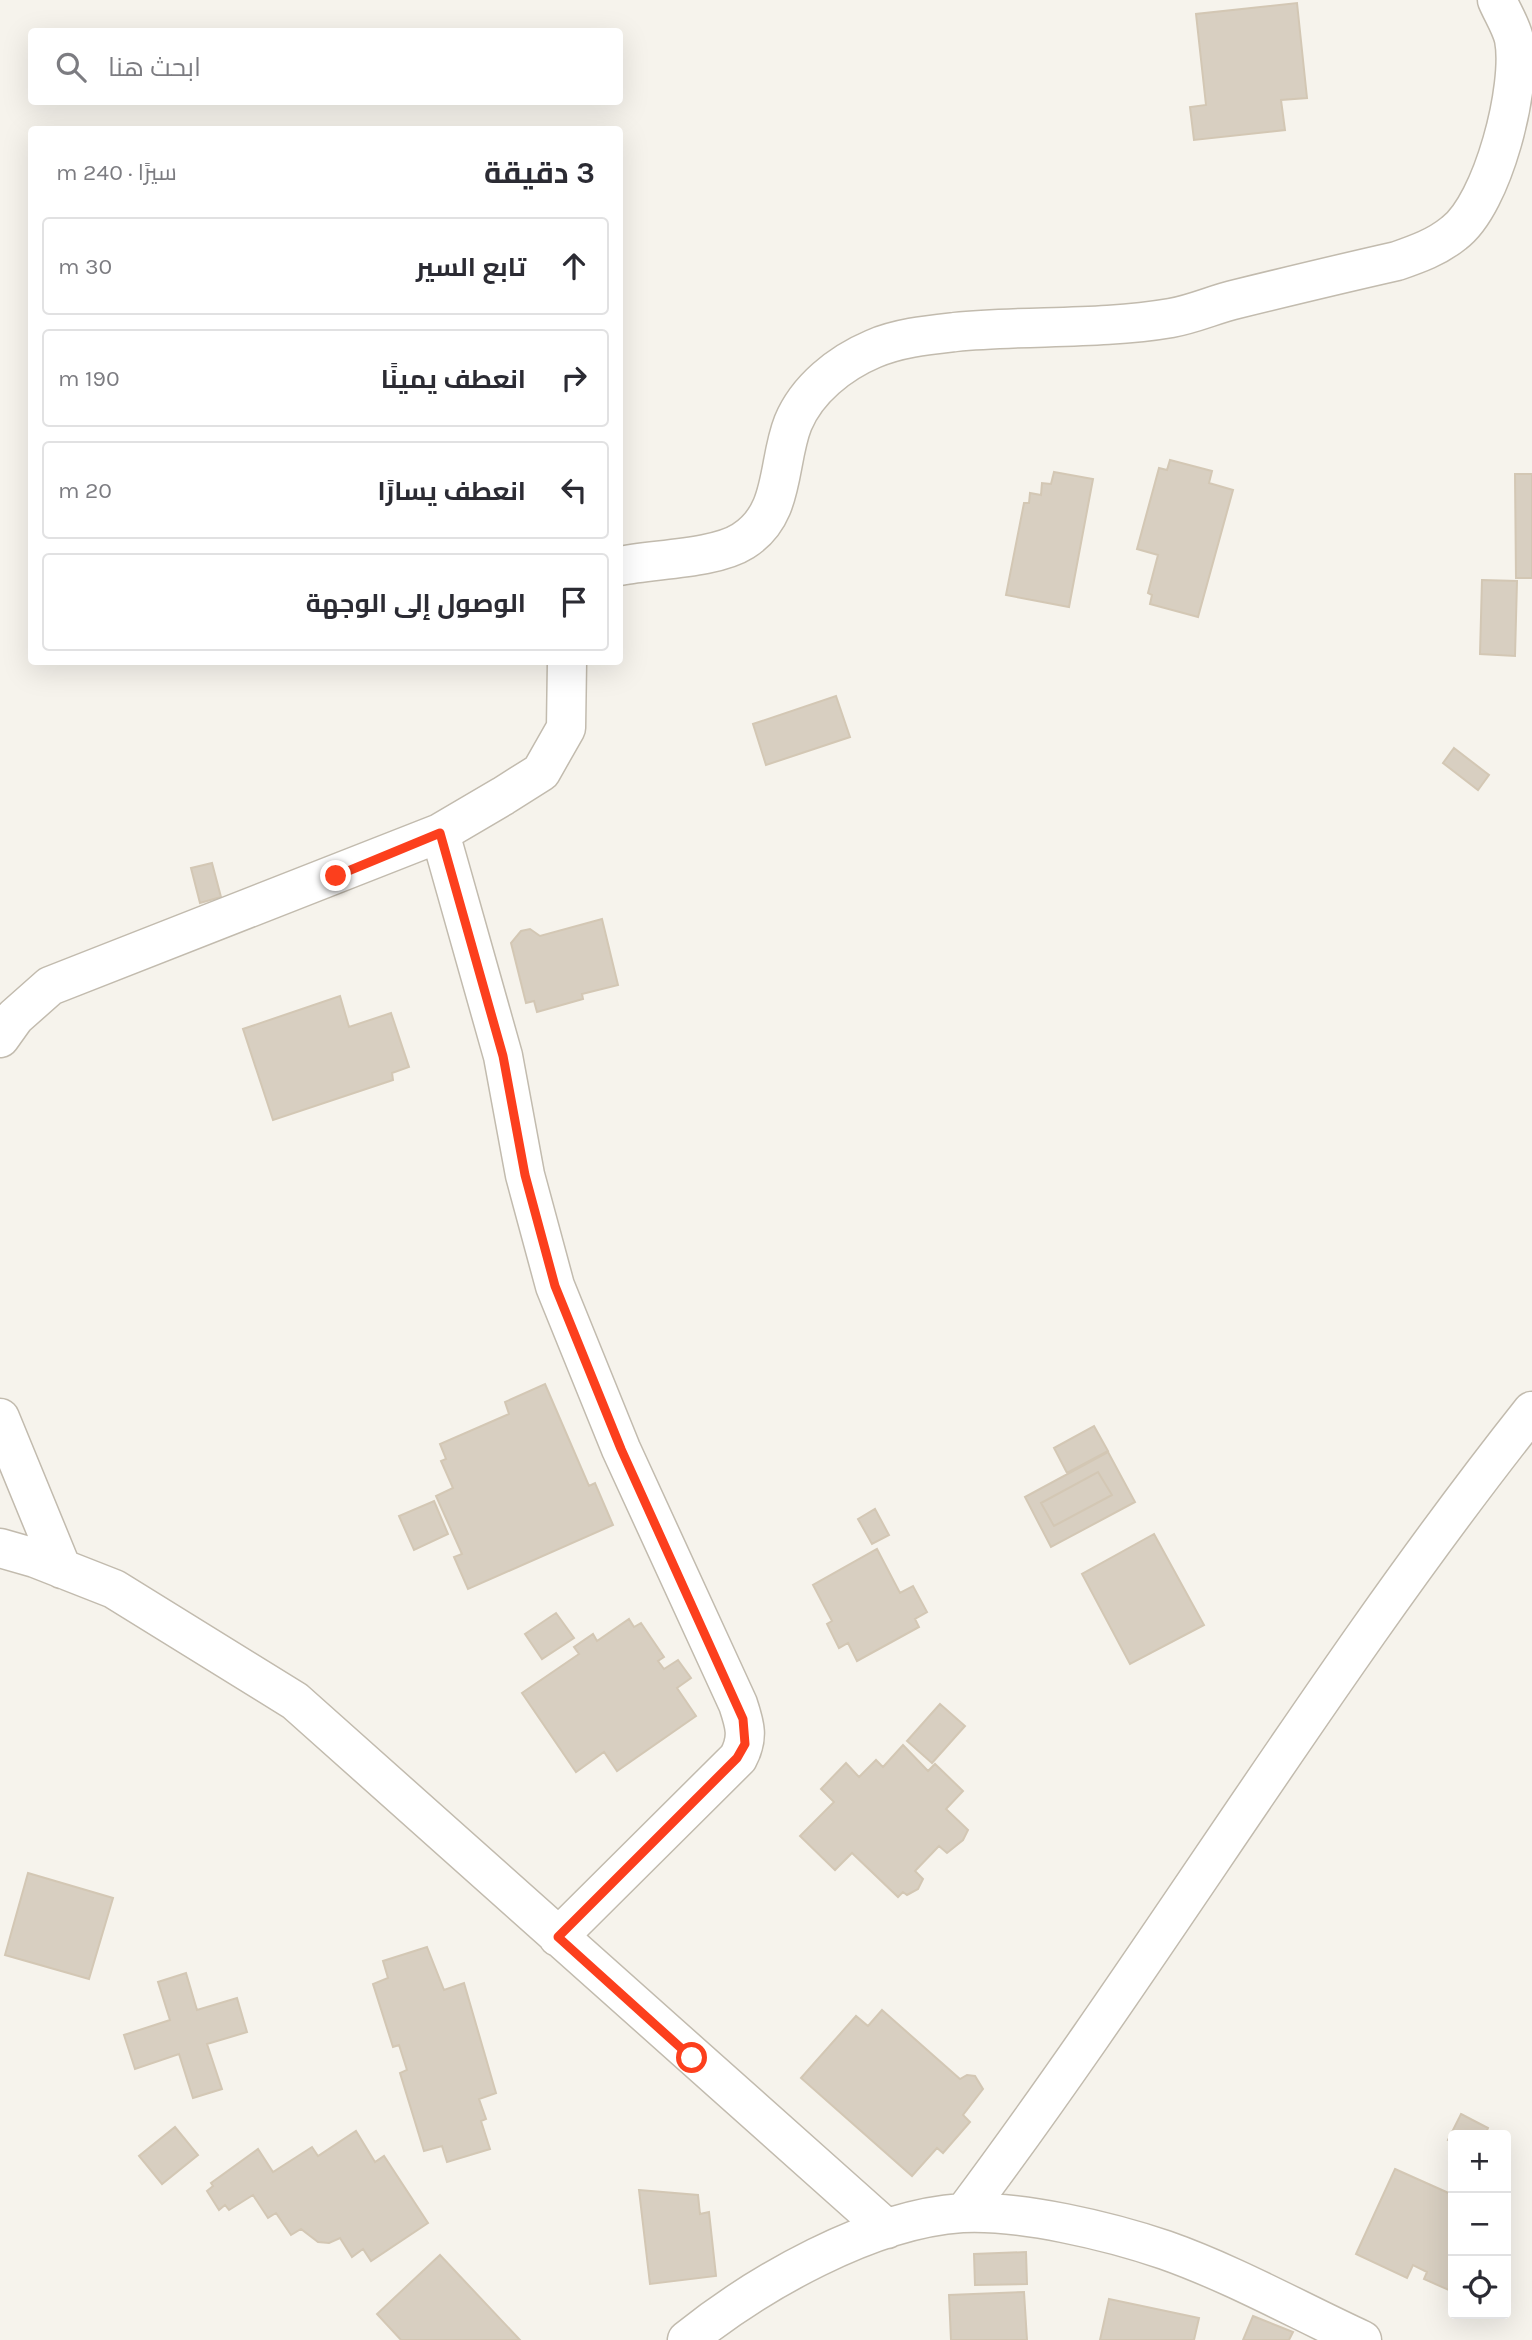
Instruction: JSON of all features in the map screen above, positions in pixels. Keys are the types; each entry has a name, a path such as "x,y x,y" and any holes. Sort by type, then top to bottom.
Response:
{"street":[{"path":"623,566 676,558 735,545 746,540 763,523 778,494 793,424 807,398 830,375 873,349 922,335 993,328 1113,324 1173,317 1397,261 1427,250 1456,232 1472,214 1485,190 1500,150 1513,95 1514,39 1497,0"},
{"path":"0,1038 15,1017 50,986 440,833 541,772 566,728 567,665"},
{"path":"440,833 503,1056 525,1175 555,1286 621,1449 738,1704 746,1731 745,1744 737,1758 558,1937"},
{"path":"964,2213 1127,1986 1237,1818 1381,1612 1532,1411"},
{"path":"0,1418 62,1569"},
{"path":"0,1548 114,1589 295,1701 887,2229"},
{"path":"687,2340 726,2309 787,2271 887,2229 964,2213 1064,2223 1120,2236 1228,2276 1362,2340"}],"building":[{"path":"1297,3 1307,98 1281,100 1285,130 1194,140 1190,107 1206,105 1196,14"},
{"path":"1170,460 1212,471 1209,483 1233,490 1198,617 1150,604 1152,595 1148,593 1158,555 1137,549 1159,468 1167,470"},
{"path":"1054,472 1093,479 1069,607 1006,595 1024,503 1029,503 1030,493 1041,495 1042,483 1051,484"},
{"path":"1515,474 1532,474 1532,578 1516,578"},
{"path":"1482,580 1517,581 1515,656 1480,654"},
{"path":"836,696 850,737 766,765 753,724"},
{"path":"1454,748 1489,775 1478,790 1443,763"},
{"path":"212,863 221,897 200,903 191,868"},
{"path":"602,919 618,985 582,994 583,999 537,1012 534,1001 526,1003 511,943 521,931 530,929 540,936"},
{"path":"340,996 349,1027 391,1013 409,1067 392,1073 393,1080 273,1120 243,1029"},
{"path":"545,1384 589,1486 595,1483 613,1525 468,1589 454,1557 462,1554 436,1496 453,1488 441,1461 446,1459 440,1444 509,1414 505,1402"},
{"path":"1094,1426 1108,1451 1067,1473 1054,1448"},
{"path":"1108,1452 1135,1502 1051,1547 1025,1497","holes":["1098,1472 1112,1495 1054,1526 1041,1503"]},
{"path":"1098,1472 1112,1495 1054,1526 1041,1503"},
{"path":"434,1501 448,1534 414,1550 399,1516"},
{"path":"875,1509 889,1535 872,1544 858,1519"},
{"path":"1154,1534 1204,1625 1130,1664 1082,1574"},
{"path":"877,1549 900,1593 913,1586 927,1612 915,1619 919,1627 857,1661 848,1643 839,1648 827,1624 832,1621 813,1585"},
{"path":"556,1613 574,1638 542,1659 525,1634"},
{"path":"629,1619 634,1627 641,1623 664,1657 658,1661 664,1669 678,1660 691,1678 677,1688 696,1716 617,1771 604,1752 576,1772 522,1693 579,1654 574,1647 593,1634 597,1641"},
{"path":"940,1704 965,1726 932,1763 907,1741"},
{"path":"903,1745 928,1771 935,1764 963,1791 946,1809 968,1830 963,1840 947,1853 939,1846 915,1871 923,1879 918,1889 907,1895 903,1892 898,1897 852,1853 835,1870 800,1836 834,1802 821,1789 846,1763 859,1777 876,1760 883,1767"},
{"path":"28,1873 113,1898 89,1979 5,1955"},
{"path":"427,1947 444,1990 464,1983 496,2093 479,2099 486,2119 481,2121 490,2149 447,2162 442,2146 424,2151 400,2073 407,2070 399,2045 393,2047 373,1984 388,1978 383,1961"},
{"path":"186,1973 197,2010 237,1998 247,2032 207,2044 222,2089 193,2098 179,2054 135,2069 124,2035 170,2020 158,1982"},
{"path":"882,2010 960,2079 967,2075 975,2076 983,2089 963,2115 970,2122 943,2153 937,2148 912,2176 801,2078 856,2016 868,2026"},
{"path":"1461,2114 1488,2128 1487,2130 1453,2130"},
{"path":"175,2127 198,2155 162,2184 139,2156"},
{"path":"356,2131 375,2162 384,2156 428,2223 371,2261 363,2249 352,2257 340,2238 329,2243 318,2242 301,2229 291,2235 276,2213 268,2218 253,2195 229,2210 225,2205 219,2210 207,2191 213,2186 211,2183 258,2149 273,2172 312,2147 318,2156"},
{"path":"1395,2169 1448,2193 1448,2290 1424,2279 1427,2272 1413,2265 1407,2278 1356,2254"},
{"path":"639,2190 698,2195 700,2214 709,2212 716,2276 650,2284"},
{"path":"1026,2252 1027,2284 975,2285 974,2254"},
{"path":"440,2255 520,2340 401,2340 377,2314"},
{"path":"1024,2292 1027,2340 951,2340 949,2295"},
{"path":"1109,2299 1199,2318 1194,2340 1100,2340"},
{"path":"1253,2316 1293,2332 1289,2340 1243,2340"}],"route":[{"path":"336,876 440,833 503,1056 525,1175 555,1286 621,1449 743,1719 745,1744 737,1758 615,1877 558,1937 692,2058"}]}
